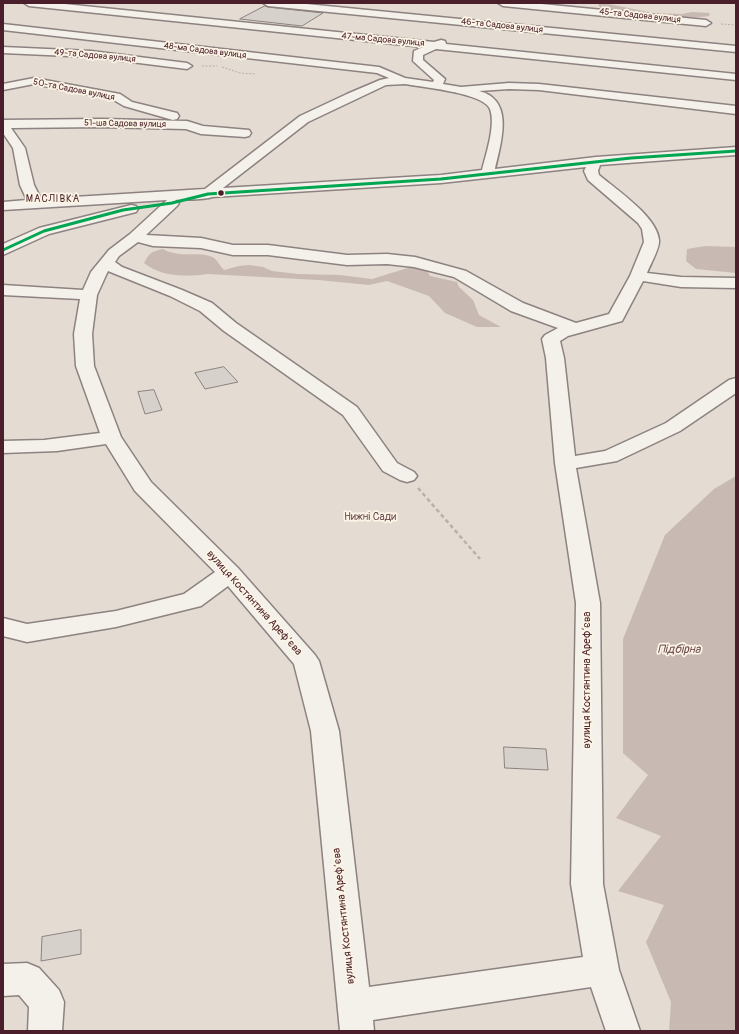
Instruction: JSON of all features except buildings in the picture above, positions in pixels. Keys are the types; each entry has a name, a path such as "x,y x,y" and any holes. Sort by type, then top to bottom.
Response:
{"street":[{"name":"47-ма Садова вулиця","path":"29,3 736,77"},
{"name":"46-та Садова вулиця","path":"268,3 736,50"},
{"name":"45-та Садова вулиця","path":"502,3 525,4 706,23"},
{"path":"3,250 51,229 123,210 172,203 208,194 304,119 388,79 404,64 418,54 512,8 525,4"},
{"name":"48-ма Садова вулиця","path":"3,27 286,61 379,70 388,79"},
{"name":"49-та Садова вулиця","path":"3,50 91,54 187,66"},
{"path":"418,54 418,61 440,78 436,86"},
{"path":"255,74 286,61"},
{"path":"388,79 436,86 480,95 492,103 496,110 497,130 488,173"},
{"name":"50-та Садова вулиця","path":"3,86 34,80 116,96 128,104 178,118 187,125"},
{"path":"458,90 509,86 539,87 736,110"},
{"name":"51-ша Садова вулиця","path":"3,124 101,123 187,125 201,130 245,133"},
{"path":"3,124 19,148 27,185 36,204"},
{"path":"3,206 441,179 488,173 594,168 736,151"},
{"path":"594,168 614,173"},
{"path":"135,237 153,241 201,243 232,250 268,250 346,260 387,259 415,262 460,274 517,307 568,330 616,317 638,276 652,242 649,229 643,220 594,168"},
{"name":"вулиця Костянтина Арефʼєва","path":"172,203 114,254 99,272 89,296 83,334 85,366 111,437 143,486 230,572 306,661 325,731 356,1019"},
{"path":"106,263 116,270 176,293 206,307 230,326 350,411 390,467 407,476"},
{"path":"638,276 681,282 736,283"},
{"path":"3,290 89,296"},
{"name":"вулиця Костянтина Арефʼєва","path":"568,330 551,339 555,358 565,463 588,603 587,884 602,970 623,1031"},
{"path":"565,463 610,457 617,454 673,428 736,384"},
{"path":"3,447 36,447 81,443 111,437"},
{"path":"3,627 27,633 116,619 192,600 230,572"},
{"path":"356,1019 602,970"},
{"path":"3,980 27,979 47,1002 44,1031"}],"path":[{"path":"187,66 221,66 240,73 255,74"},
{"path":"407,476 480,559"}],"green space":[{"name":"Нижні Сади","path":"3,3 736,3 736,1031 3,1031"}],"water":[{"path":"593,3 604,3 653,13 710,13 709,16 682,18 655,16 601,9 598,4"},
{"path":"705,246 736,247 736,273 696,269 686,261 687,249"},
{"path":"163,249 177,254 209,256 214,258 224,270 249,265 263,267 272,271 298,274 340,275 372,279 411,267 426,269 430,276 457,282 459,287 473,300 479,315 501,327 477,327 445,313 429,296 387,281 369,285 318,280 207,274 183,276 158,271 144,263 151,253"},
{"name":"Підбірна","path":"736,476 736,1031 669,1031 671,1002 646,942 664,905 618,891 661,836 616,818 648,775 623,753 623,639 665,535 714,489"}],"transit line":[{"path":"3,250 44,231 123,210 172,203 208,194 441,179 631,158 736,151"}],"district":[{"name":"МАСЛІВКА","path":"53,199"}]}
